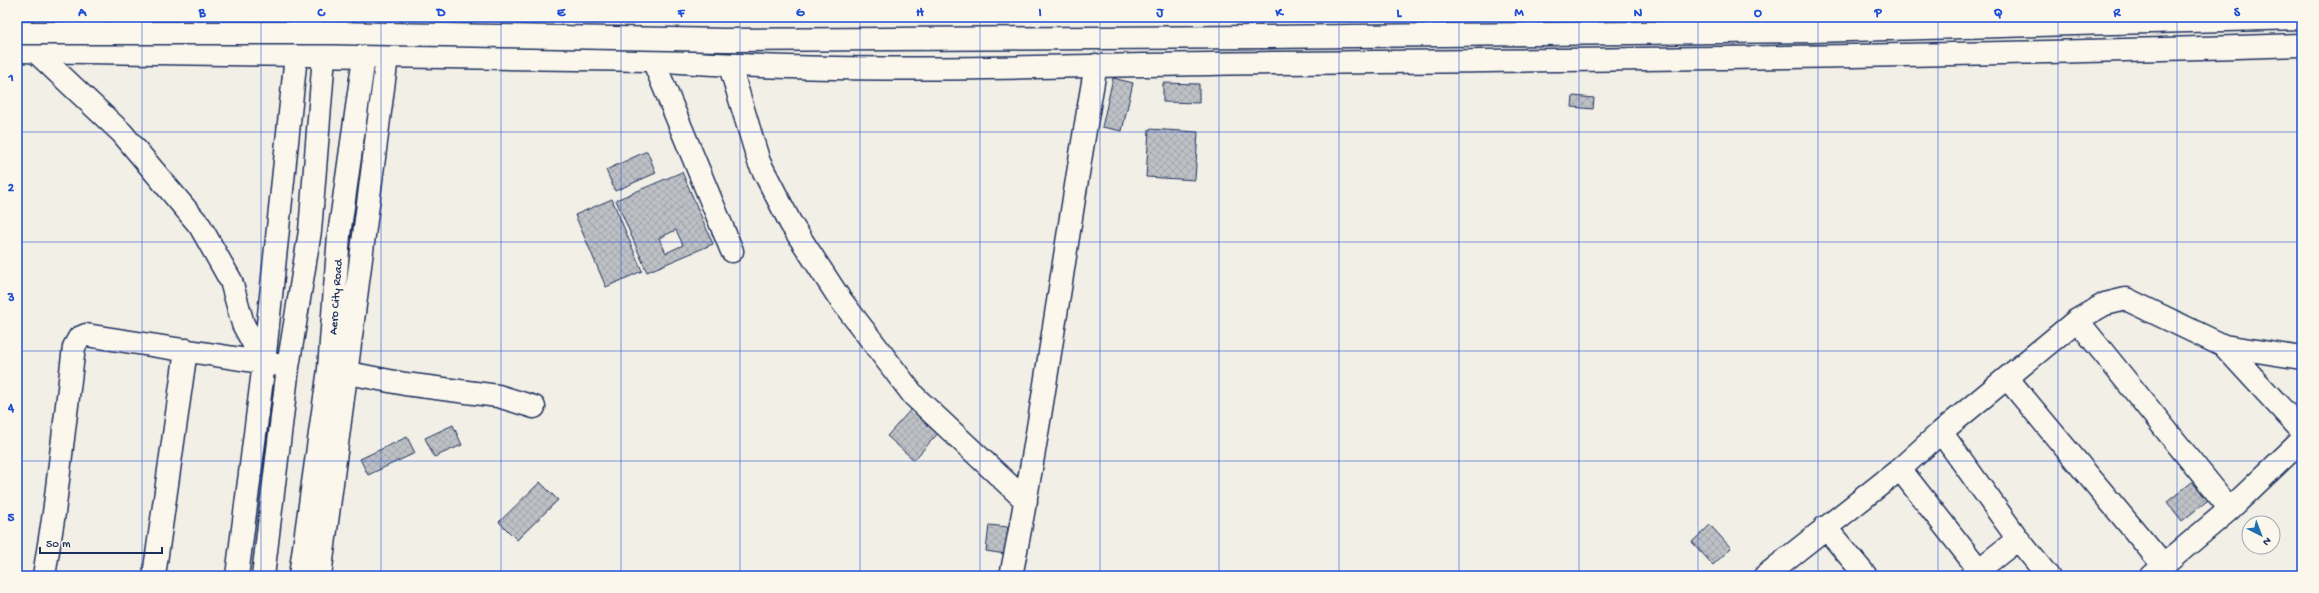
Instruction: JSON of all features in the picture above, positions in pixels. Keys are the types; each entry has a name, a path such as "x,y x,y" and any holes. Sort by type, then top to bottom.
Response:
{"street":[{"path":"237,576 264,363 300,17"},
{"path":"263,576 288,366 310,231 324,56 323,17"},
{"name":"Aero City Road","path":"300,576 338,370 339,235 364,57 367,17"},
{"path":"320,576 338,370 387,57 390,17"},
{"path":"17,33 332,34 725,40 1263,37 1811,31 2302,18"},
{"path":"26,51 653,60 730,66 943,69 1096,65 1746,59 2302,44"},
{"path":"26,51 122,133 200,226 231,281 243,324 264,363"},
{"path":"653,60 732,251"},
{"path":"1011,576 1026,502 1071,207 1096,65"},
{"path":"730,66 759,162 791,224 840,300 914,396 1026,502"},
{"path":"1765,576 1900,469 1941,432 2077,320 2105,304 2126,299 2224,346 2302,358"},
{"path":"2077,320 2230,509"},
{"path":"44,576 74,348 79,338 86,335 288,366"},
{"path":"2224,346 2302,431"},
{"path":"154,576 186,350"},
{"path":"338,370 405,384 498,396 534,406"},
{"path":"2007,378 2157,570 2230,509 2302,440"},
{"path":"1941,432 2018,539 2048,576"},
{"path":"1900,469 1978,574 2018,539"},
{"path":"1825,527 1866,576"}],"building":[{"path":"1113,78 1133,83 1122,131 1102,127"},
{"path":"1163,83 1199,84 1199,103 1163,102"},
{"path":"1573,96 1594,98 1593,109 1572,107"},
{"path":"1149,129 1198,132 1195,180 1146,177"},
{"path":"647,151 656,173 615,191 606,170"},
{"path":"682,172 713,244 647,272 616,200","holes":["676,230 683,245 666,253 659,238"]},
{"path":"612,199 642,271 606,287 575,215"},
{"path":"914,406 941,430 914,460 887,436"},
{"path":"453,425 462,445 434,457 425,438"},
{"path":"407,437 415,453 368,475 360,459"},
{"path":"2197,478 2212,497 2182,521 2167,502"},
{"path":"540,482 558,500 517,540 499,522"},
{"path":"989,525 1008,527 1005,554 986,551"},
{"path":"1710,525 1731,548 1713,565 1692,542"}]}
